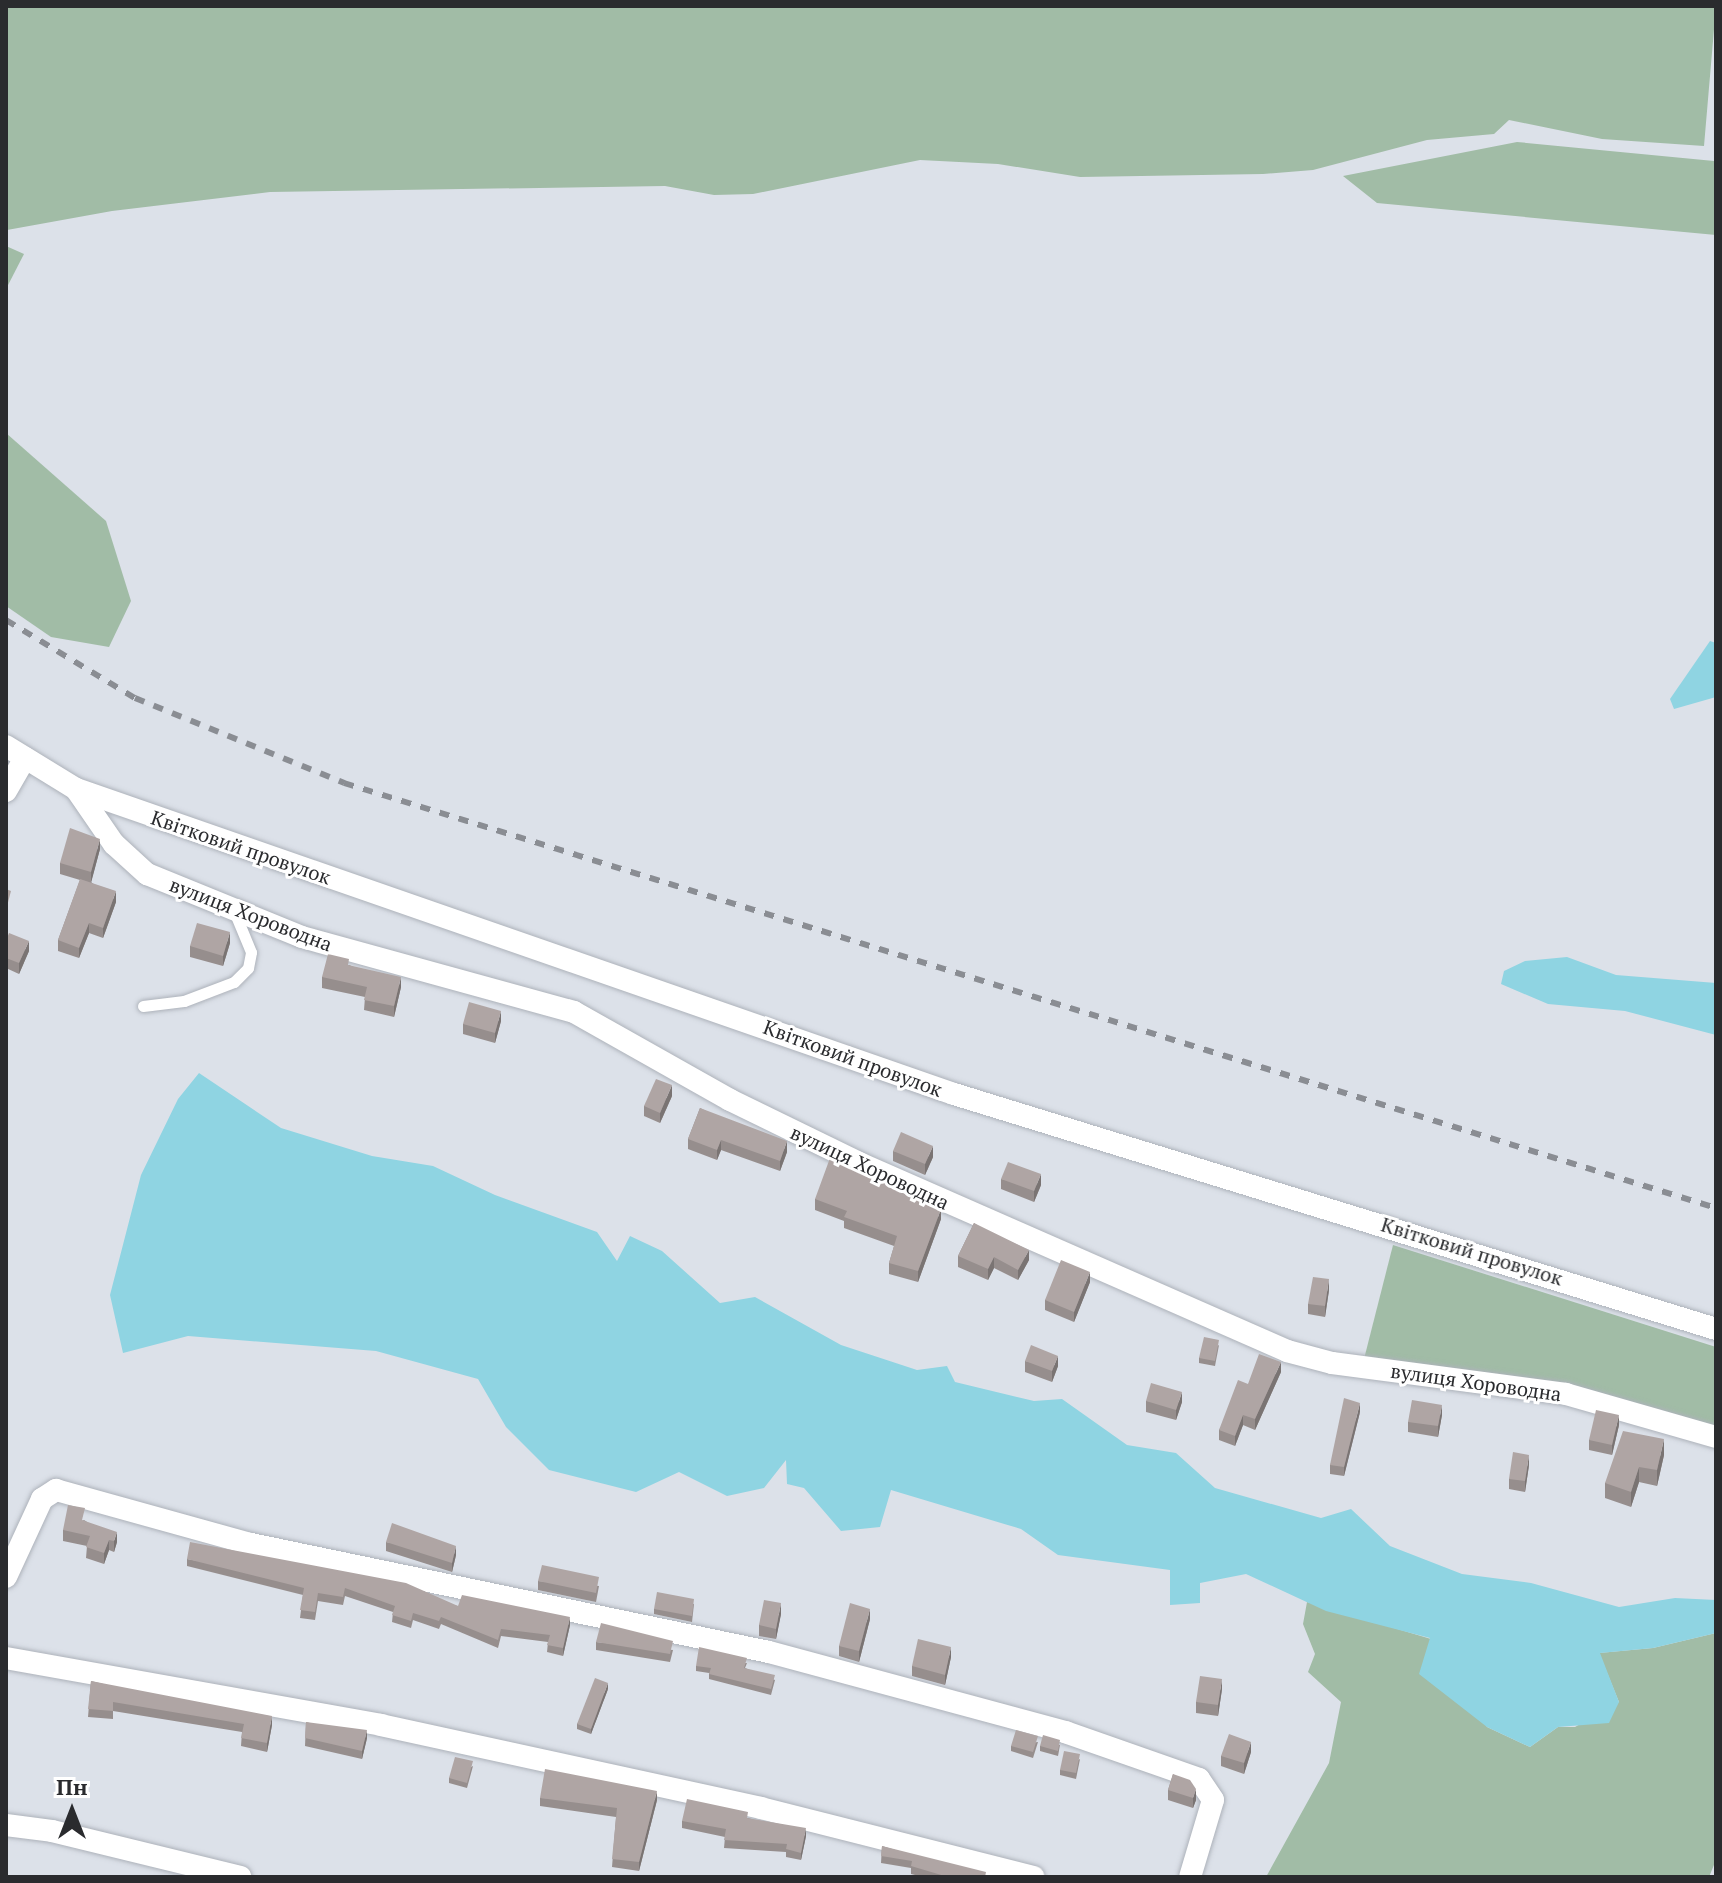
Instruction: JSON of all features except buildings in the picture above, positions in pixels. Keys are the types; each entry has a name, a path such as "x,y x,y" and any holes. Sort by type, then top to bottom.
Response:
{"street":[{"name":"Квітковий провулок","path":"16,752 76,789 954,1094 1716,1329"},
{"path":"6,791 16,752"},
{"name":"вулиця Хороводна","path":"76,789 127,859 147,874 302,937 592,1019 730,1100 859,1163 1287,1351 1332,1363 1566,1394 1716,1437"},
{"path":"6,1577 42,1499 56,1490 251,1544 769,1652 1065,1732 1199,1779 1213,1800 1190,1877"},
{"path":"6,1658 397,1728 761,1808 1033,1877"},
{"path":"6,1825 52,1831 240,1877"}],"lane":[{"path":"143,1006 184,1001 234,982 248,968 251,952 234,911"}],"green space":[{"path":"6,6 1716,6 1704,146 1602,139 1509,120 1494,134 1427,140 1313,170 1263,174 1080,177 998,164 920,160 753,194 714,195 665,186 270,192 112,211 7,230"},
{"path":"1517,142 1714,161 1716,149 1716,235 1377,203 1343,176"},
{"path":"6,246 24,254 6,289"},
{"path":"6,433 106,521 131,601 109,647 51,637 6,606"},
{"path":"1393,1245 1716,1347 1716,1430 1364,1359"},
{"path":"1307,1602 1431,1639 1487,1727 1530,1747 1558,1727 1575,1727 1619,1702 1599,1653 1653,1648 1716,1633 1716,1860 1709,1877 1266,1877 1329,1763 1341,1702 1308,1672 1315,1654 1303,1624"}],"water":[{"path":"1710,641 1716,643 1716,697 1674,709 1670,699"},
{"path":"1567,957 1616,975 1716,983 1716,1035 1625,1011 1548,1004 1501,984 1504,971 1525,961"},
{"path":"199,1073 281,1128 372,1156 433,1166 495,1195 597,1232 617,1261 630,1236 662,1251 720,1303 755,1297 841,1345 917,1370 947,1366 955,1382 1034,1401 1062,1399 1127,1445 1176,1453 1215,1488 1321,1518 1351,1509 1390,1546 1462,1574 1531,1583 1619,1607 1675,1598 1716,1600 1716,1633 1653,1648 1600,1653 1619,1702 1609,1723 1558,1727 1530,1747 1487,1727 1419,1674 1430,1638 1326,1611 1246,1574 1200,1583 1200,1603 1170,1605 1170,1570 1058,1555 1021,1529 891,1490 880,1527 841,1531 804,1488 787,1484 786,1460 764,1488 727,1496 679,1472 636,1492 549,1470 506,1427 478,1379 376,1351 188,1336 123,1353 110,1295 141,1175 178,1099"}],"railway":[{"path":"6,620 135,698 344,783 1716,1208"}]}
